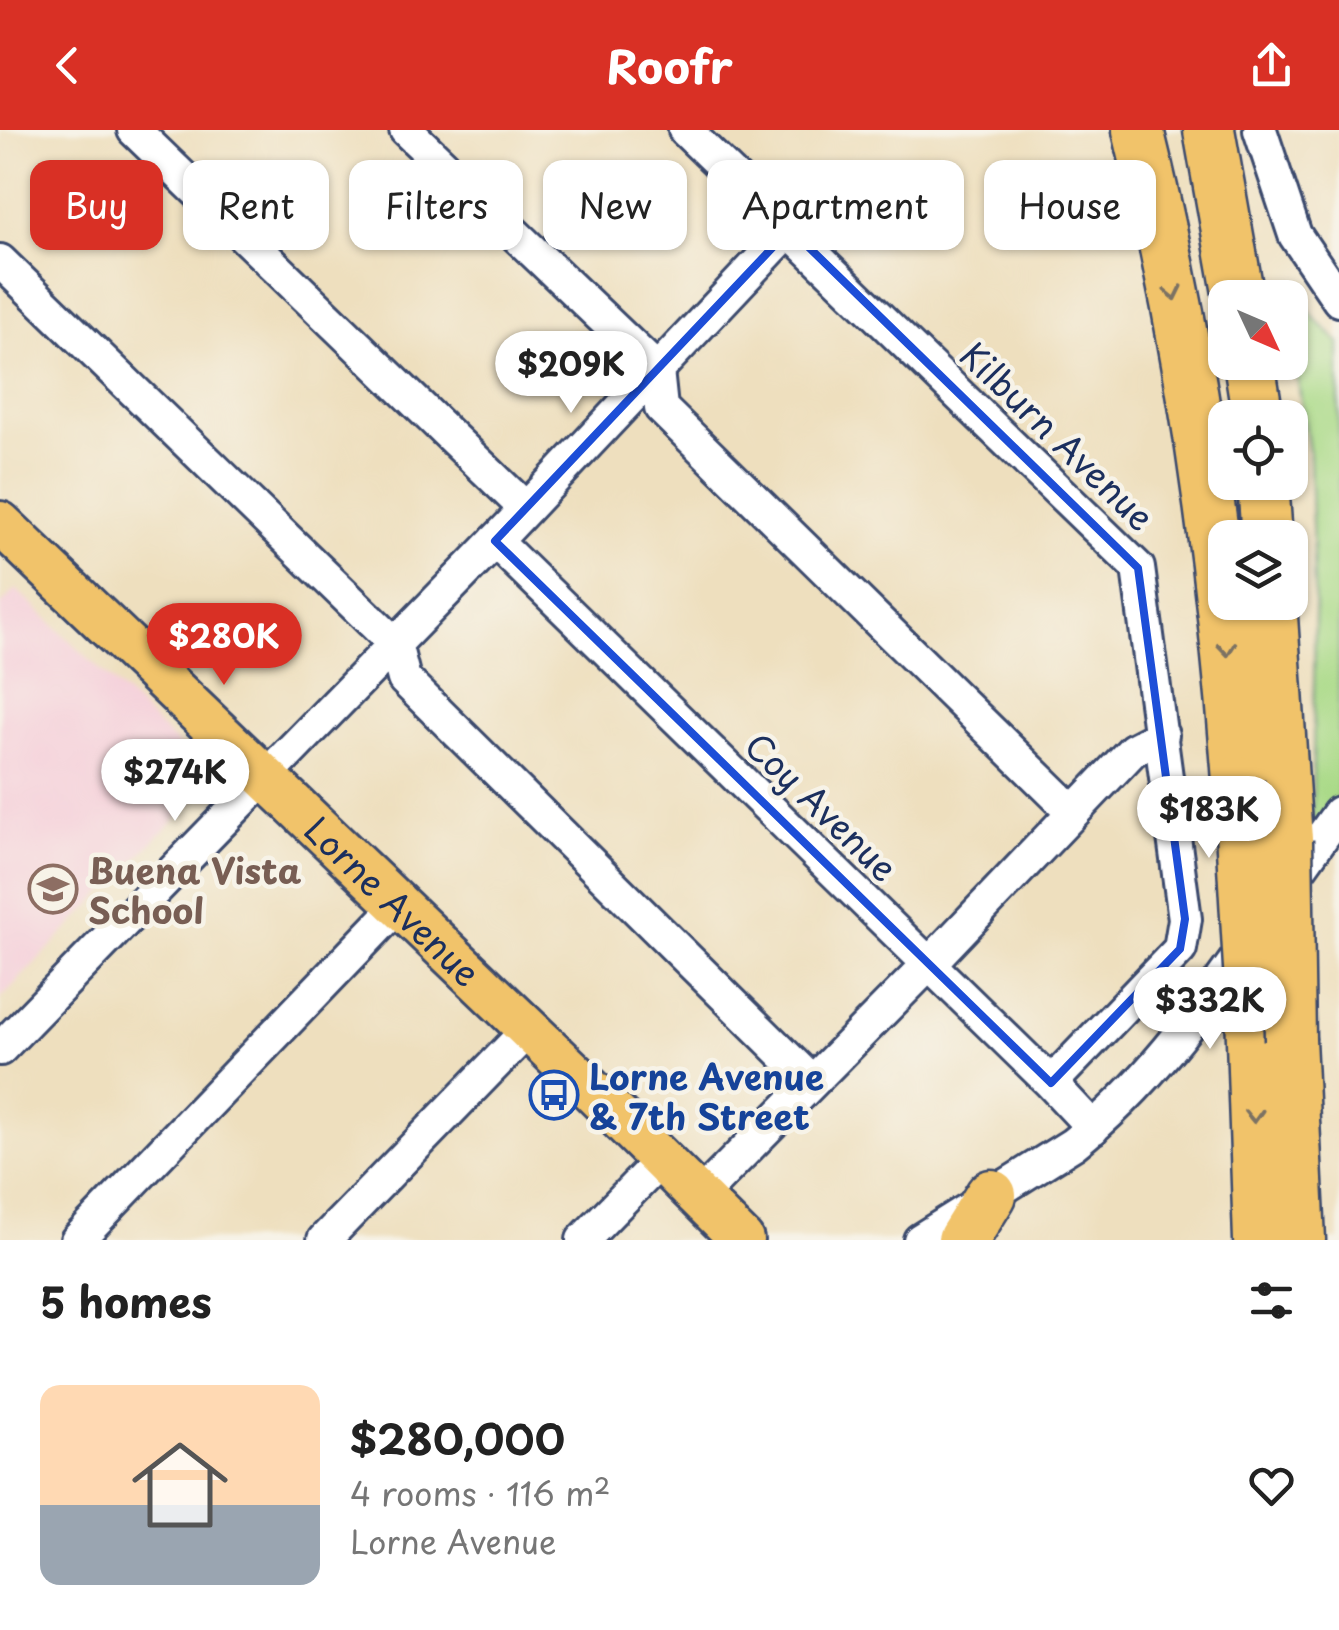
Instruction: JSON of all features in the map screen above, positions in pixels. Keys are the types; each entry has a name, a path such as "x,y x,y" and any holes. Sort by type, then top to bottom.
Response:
{"highway":[{"path":"1138,130 1185,345 1219,576 1238,781 1259,1240"},
{"path":"1208,130 1237,280"},
{"path":"1272,620 1288,840 1290,1040 1300,1240"},
{"path":"963,1240 992,1195"}],"main road":[{"name":"Lorne Avenue","path":"6,540 400,905 742,1240"}],"street":[{"path":"134,130 526,508"},
{"path":"406,130 656,370 661,408 1072,810"},
{"name":"Kilburn Avenue","path":"685,130 716,160"},
{"path":"1260,130 1295,235 1339,300"},
{"path":"0,1049 495,541 771,250"},
{"name":"Kilburn Avenue","path":"811,250 1138,568 1185,919 1180,950 1051,1083"},
{"path":"0,261 395,644 404,678 811,1081"},
{"name":"Coy Avenue","path":"495,541 1093,1128"},
{"path":"698,1196 928,966 1072,810 1133,750 1162,735"},
{"path":"920,1240 1093,1128 1182,1037 1337,820"},
{"path":"77,1240 400,905"},
{"path":"324,1240 528,1030"},
{"path":"583,1240 662,1159"}],"highlighted area":[{"path":"790,229 1138,568 1185,919 1180,949 1051,1083 495,541"}],"shaded area":[{"name":"Buena Vista School","path":"16,589 214,779 0,999 0,606"}],"green space":[{"path":"1308,309 1339,342 1339,805 1312,834 1315,614 1308,400 1301,400 1298,380 1308,380"}],"place":[{"name":"Buena Vista School","path":"53,889"},
{"name":"Lorne Avenue & 7th Street","path":"554,1095"}]}
